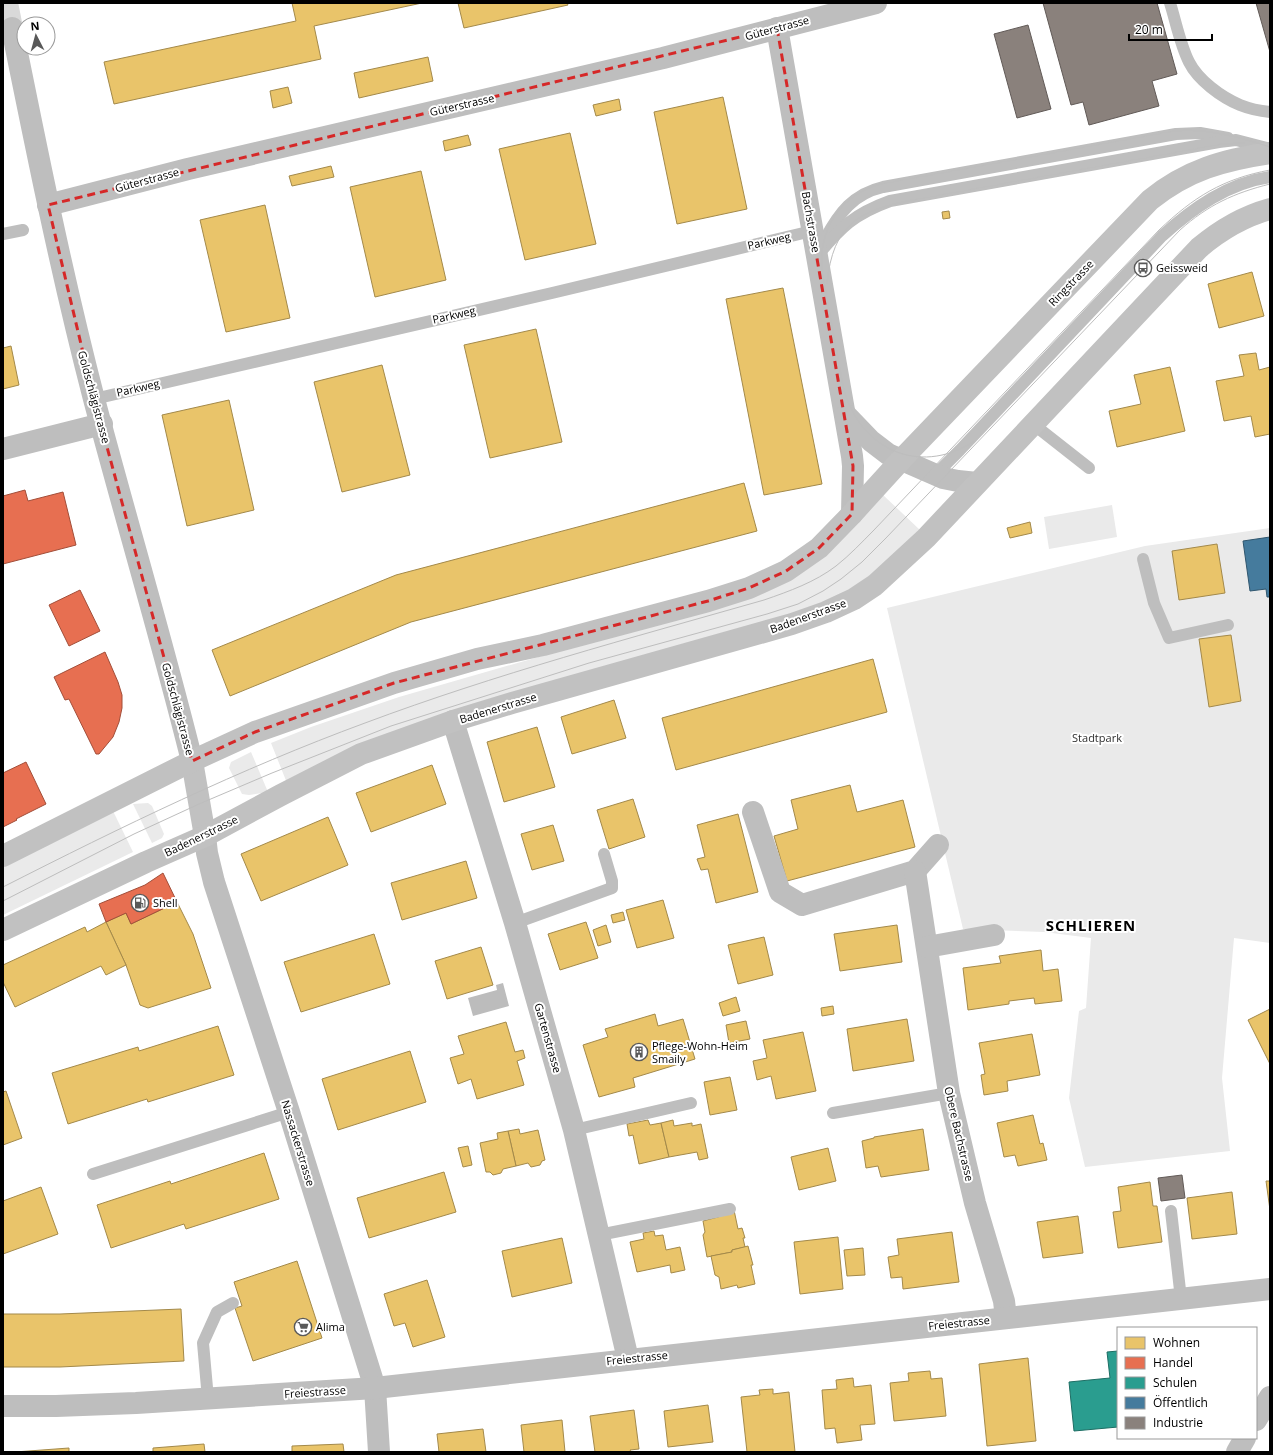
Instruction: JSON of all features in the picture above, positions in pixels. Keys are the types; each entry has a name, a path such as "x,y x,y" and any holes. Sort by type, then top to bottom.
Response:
{"main road":[{"name":"Ringstrasse","path":"852,514 901,460 1150,200 1162,190 1194,172 1233,159 1270,153"},
{"path":"977,483 1202,246 1246,218 1270,209"},
{"name":"Badenerstrasse","path":"3,930 132,868 205,836 361,754 453,721 792,624 826,612 854,599 875,584 937,527 977,483"},
{"path":"3,856 255,732 394,683 477,660 543,645 708,601 749,588 786,571 797,564 819,548 852,514"},
{"path":"192,762 205,836"}],"street":[{"name":"Güterstrasse","path":"48,205 188,169 663,58 876,3"},
{"name":"Goldschlägistrasse","path":"12,28 48,205 94,399 102,424 192,762"},
{"name":"Bachstrasse","path":"777,28 854,466 852,514"},
{"path":"846,415 888,454 935,475 958,481 977,483"},
{"path":"3,449 102,424"},
{"name":"Gartenstrasse","path":"453,721 515,922 574,1130 628,1359"},
{"path":"753,812 780,892 802,905 915,871 938,845"},
{"name":"Nassackerstrasse","path":"205,836 207,854 214,882 289,1112 375,1388 379,1452"},
{"name":"Obere Bachstrasse","path":"915,871 949,1093 975,1203 1004,1301 1006,1318"},
{"path":"927,947 994,935"},
{"name":"Freiestrasse","path":"3,1406 64,1406 208,1399 375,1388 1270,1289"},
{"path":"1257,1418 1270,1397"},
{"path":"1237,1452 1244,1439"}],"lane":[{"path":"1170,3 1189,63 1198,74 1215,89 1240,105 1256,110 1270,112"},
{"path":"817,256 835,220 844,208 862,195 876,188 1176,134 1200,133 1270,149"},
{"path":"817,256 851,220 870,209 890,202 1236,140"},
{"path":"935,475 1157,241 1200,205 1219,194 1249,182 1270,177"},
{"path":"3,234 23,230"},
{"name":"Parkweg","path":"94,399 812,231"},
{"path":"1033,424 1089,468"},
{"path":"1144,559 1154,603 1169,638 1228,625"},
{"path":"515,922 612,888 612,881 604,854"},
{"path":"834,1113 949,1093"},
{"path":"574,1130 691,1103"},
{"path":"93,1174 289,1112"},
{"path":"599,1235 730,1208"},
{"path":"1171,1212 1180,1299"},
{"path":"208,1399 203,1343 217,1312 233,1303"}],"highlighted area":[{"path":"777,28 853,466 852,514 819,548 786,571 749,588 708,601 394,683 255,732 192,761 94,399 48,205"}],"green space":[{"path":"882,494 920,530 878,571 828,603 287,783 271,743 311,727 399,697 747,597"},
{"path":"1112,505 1117,537 1049,549 1044,517"},
{"name":"Stadtpark","path":"1270,528 1270,943 1234,938 1222,1078 1230,1151 1085,1167 1069,1098 1079,1011 1086,1008 1091,938 1044,932 963,929 887,608 1145,546"},
{"path":"251,752 268,792 249,795 242,794 229,768 231,762"},
{"path":"148,803 152,806 164,834 162,838 152,843 133,804"},
{"path":"113,811 133,852 3,915 3,868 20,857"}],"shaded area":[{"path":"503,983 509,1006 473,1016 468,998 497,990 496,985"}],"building: Wohnen":[{"path":"292,3 422,3 314,26 321,59 114,104 104,62 296,21"},
{"path":"458,3 567,3 568,5 464,28"},
{"path":"428,57 433,81 359,98 354,73"},
{"path":"288,87 292,103 273,108 270,91"},
{"path":"723,97 747,209 677,224 654,112"},
{"path":"619,99 621,110 596,116 593,105"},
{"path":"570,133 596,244 525,260 499,149"},
{"path":"468,135 471,145 445,151 443,141"},
{"path":"331,166 334,177 292,186 289,176"},
{"path":"421,171 446,280 375,297 350,187"},
{"path":"265,205 290,318 226,332 200,220"},
{"path":"949,211 950,218 943,219 942,212"},
{"path":"1252,272 1264,316 1219,328 1208,284"},
{"path":"783,288 822,484 764,495 726,299"},
{"path":"536,329 562,442 490,458 464,345"},
{"path":"11,346 19,385 3,389 3,348"},
{"path":"1256,353 1259,370 1270,367 1270,434 1255,437 1251,416 1224,421 1216,381 1244,376 1239,355"},
{"path":"382,365 410,475 342,492 314,382"},
{"path":"1170,367 1185,431 1117,447 1109,411 1141,404 1134,375"},
{"path":"229,400 254,510 187,526 162,415"},
{"path":"744,483 757,531 411,622 230,696 212,650 396,575"},
{"path":"1030,522 1032,533 1010,538 1007,528"},
{"path":"1217,544 1225,593 1179,600 1172,551"},
{"path":"1231,635 1241,701 1209,707 1199,639"},
{"path":"873,659 887,712 676,770 662,718"},
{"path":"614,700 626,738 572,754 561,717"},
{"path":"537,727 555,787 504,802 487,742"},
{"path":"432,765 446,804 371,832 356,793"},
{"path":"850,785 857,812 903,800 915,847 787,881 774,836 798,829 791,800"},
{"path":"633,799 645,837 609,849 597,810"},
{"path":"738,814 758,892 716,903 708,869 701,870 697,859 705,857 697,825"},
{"path":"328,817 348,865 261,901 241,854"},
{"path":"553,825 564,861 532,870 521,834"},
{"path":"466,861 477,898 402,920 391,883"},
{"path":"663,900 674,938 637,948 626,910"},
{"path":"177,902 193,934 211,988 148,1008 140,1005 126,965 106,922 126,913 131,924"},
{"path":"623,912 625,920 613,923 611,915"},
{"path":"106,922 126,965 106,975 101,966 15,1007 3,982 3,965 85,927 87,932"},
{"path":"586,922 598,958 560,970 548,934"},
{"path":"606,925 611,942 598,946 593,930"},
{"path":"897,925 902,962 840,971 834,934"},
{"path":"374,934 390,984 301,1012 284,962"},
{"path":"764,937 773,975 738,984 728,945"},
{"path":"481,947 493,985 447,999 435,961"},
{"path":"1041,950 1043,971 1058,969 1062,1001 1035,1004 1034,998 1009,1001 1009,1004 968,1010 963,968 1001,963 999,956"},
{"path":"736,997 740,1011 723,1016 719,1003"},
{"path":"833,1006 834,1014 822,1016 821,1008"},
{"path":"1270,1009 1270,1064 1248,1020"},
{"name":"Pflege-Wohn-Heim Smaily","path":"655,1014 658,1026 683,1019 695,1059 633,1078 635,1087 599,1097 583,1045 608,1037 605,1029"},
{"path":"907,1019 914,1061 853,1071 847,1029"},
{"path":"746,1021 750,1039 729,1043 726,1025"},
{"path":"506,1022 515,1052 523,1050 525,1058 517,1061 524,1085 477,1099 471,1079 458,1084 450,1058 464,1054 458,1036"},
{"path":"218,1026 234,1075 148,1102 147,1099 68,1124 52,1073 138,1047 139,1051"},
{"name":"Pflege-Wohn-Heim Smaily","path":"803,1032 816,1091 776,1099 771,1076 757,1080 753,1061 767,1058 763,1040"},
{"path":"1032,1034 1040,1075 1007,1081 1008,1091 984,1095 981,1075 985,1074 979,1043"},
{"path":"410,1051 426,1102 338,1130 322,1079"},
{"path":"730,1077 737,1110 710,1115 704,1082"},
{"path":"6,1091 22,1138 3,1145 3,1092"},
{"path":"1033,1115 1040,1144 1043,1143 1047,1160 1018,1166 1015,1155 1004,1157 997,1123"},
{"path":"648,1120 650,1125 661,1123 669,1157 639,1164 633,1135 629,1136 627,1124"},
{"path":"673,1120 674,1126 692,1123 692,1126 701,1124 708,1158 699,1160 697,1152 669,1157 661,1123"},
{"path":"519,1129 520,1134 538,1130 545,1160 542,1161 540,1165 531,1167 528,1163 516,1166 508,1131"},
{"path":"923,1129 929,1170 881,1177 878,1166 866,1168 862,1141 874,1137"},
{"path":"508,1131 516,1166 503,1169 501,1173 493,1175 490,1172 486,1172 480,1143 498,1139 497,1133"},
{"path":"468,1146 472,1165 463,1167 458,1148"},
{"path":"828,1148 836,1181 799,1190 791,1157"},
{"path":"264,1153 279,1199 186,1229 184,1224 111,1248 97,1205 170,1181 171,1184"},
{"path":"444,1172 456,1212 369,1238 357,1198"},
{"path":"1266,1181 1270,1181 1270,1210"},
{"path":"1150,1182 1153,1206 1157,1206 1162,1242 1118,1248 1113,1212 1121,1211 1118,1187"},
{"path":"41,1187 58,1234 3,1254 3,1201"},
{"path":"1232,1192 1237,1234 1192,1239 1187,1198"},
{"path":"734,1210 738,1229 742,1228 745,1238 743,1238 745,1247 732,1250 732,1252 707,1257 703,1235 705,1232 703,1221 718,1217"},
{"path":"1078,1216 1083,1253 1043,1258 1037,1222"},
{"path":"654,1231 655,1236 663,1235 666,1250 680,1247 685,1270 671,1273 670,1265 637,1272 630,1242 644,1239 643,1233"},
{"path":"952,1232 959,1282 903,1289 902,1277 891,1278 888,1257 899,1255 897,1239"},
{"path":"838,1237 843,1289 800,1294 794,1242"},
{"path":"562,1238 572,1283 512,1297 502,1251"},
{"path":"748,1246 753,1265 751,1265 755,1284 738,1288 737,1285 721,1289 719,1277 715,1275 711,1256 732,1252 732,1250"},
{"path":"863,1248 865,1275 847,1276 844,1250"},
{"path":"297,1261 322,1338 253,1361 235,1308 242,1306 234,1282"},
{"path":"427,1280 445,1337 413,1347 405,1323 394,1326 384,1294"},
{"path":"181,1309 184,1361 60,1367 3,1367 3,1314 60,1314"},
{"path":"1028,1358 1036,1441 987,1446 979,1364"},
{"path":"930,1371 931,1379 942,1378 946,1416 894,1421 890,1383 909,1381 908,1373"},
{"path":"853,1378 854,1387 871,1385 875,1424 860,1425 862,1440 837,1443 835,1428 825,1429 822,1390 837,1389 836,1380"},
{"path":"773,1389 773,1394 789,1392 795,1452 747,1452 741,1397 760,1395 759,1390"},
{"path":"708,1405 713,1442 668,1447 664,1411"},
{"path":"634,1410 639,1449 630,1450 631,1452 595,1452 590,1416"},
{"path":"562,1420 565,1452 524,1452 521,1425"},
{"path":"483,1429 486,1452 439,1452 437,1434"},
{"path":"204,1444 205,1452 153,1452 153,1448"},
{"path":"343,1444 344,1452 292,1452 292,1446"},
{"path":"69,1448 69,1452 15,1452"}],"building: Handel":[{"path":"25,490 28,501 63,492 76,545 3,564 3,496"},
{"path":"80,590 100,631 69,646 49,605"},
{"path":"105,652 122,695 122,708 119,722 113,737 99,754 96,754 69,699 65,700 54,677"},
{"path":"26,762 46,804 3,827 3,773"},
{"path":"163,873 177,902 131,924 126,913 106,922 99,904 145,885"}],"building: Schulen":[{"path":"1117,1351 1117,1427 1074,1431 1069,1382 1110,1378 1107,1352"}],"building: Öffentlich":[{"path":"1270,537 1270,597 1267,597 1266,589 1250,591 1243,541"}],"building: Industrie":[{"path":"1043,3 1157,3 1177,74 1152,81 1159,106 1089,125 1083,102 1071,105"},
{"path":"1256,3 1270,3 1270,52"},
{"path":"1028,25 1051,109 1017,118 994,34"},
{"path":"1182,1175 1185,1198 1161,1201 1158,1178"}],"tunnel":[{"path":"7,3 12,28"}],"tram line":[{"path":"973,442 952,452 932,457 912,456 893,450 876,440 862,426 851,408 843,386 822,271 822,256 828,228 843,206 854,196 881,184 1174,131 1186,130 1211,132 1270,147"},
{"path":"827,283 830,263 835,247 843,233 852,223 864,215 878,209 913,200 1222,144 1244,143"},
{"path":"3,887 136,821 227,779 365,723 464,688 764,600 793,590 820,577 841,562 874,530 1172,218 1197,199 1223,184 1270,170"},
{"path":"3,901 134,834 199,804 272,773 391,726 589,663 767,614 798,604 823,591 862,562 886,538 1180,230 1190,221 1222,201 1245,191 1270,184"}],"place":[{"name":"Geissweid","path":"1143,268"},
{"name":"Shell","path":"140,903"},
{"name":"Pflege-Wohn-Heim Smaily","path":"639,1052"},
{"name":"Alima","path":"303,1327"}],"district":[{"name":"SCHLIEREN","path":"1091,926"}]}
